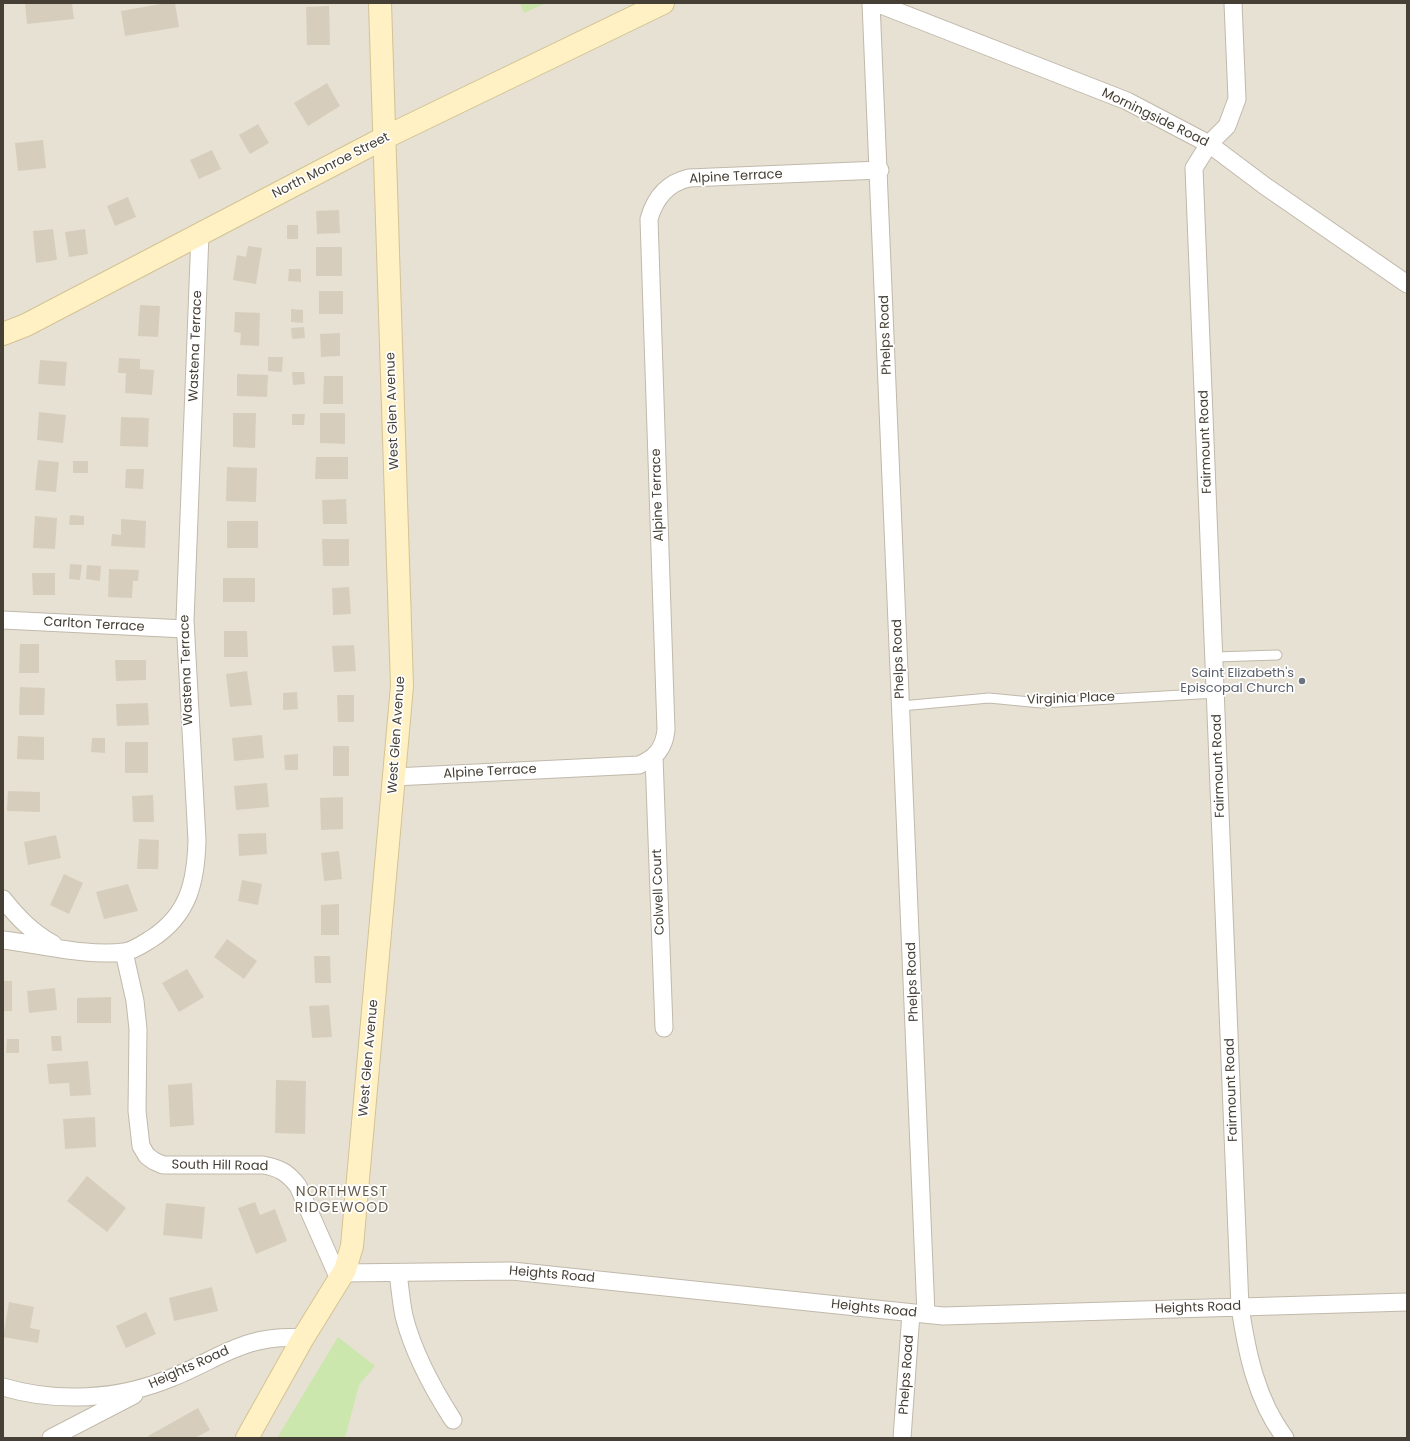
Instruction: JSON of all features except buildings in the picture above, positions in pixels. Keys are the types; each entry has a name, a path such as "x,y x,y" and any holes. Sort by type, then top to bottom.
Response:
{"street":[{"name":"West Glen Avenue","path":"246,1438 303,1338 341,1276 352,1246 402,686 380,3"},
{"name":"North Monroe Street","path":"3,334 26,325 384,138 663,3"},
{"name":"Phelps Road","path":"872,3 902,706 919,1314 902,1438"},
{"name":"Morningside Road","path":"876,3 1127,101 1209,144 1265,186 1407,284"},
{"name":"Fairmount Road","path":"1233,3 1237,100 1227,126 1209,144 1194,168 1217,693 1240,1307 1247,1349 1255,1378 1266,1406 1285,1438"},
{"name":"Alpine Terrace","path":"394,777 639,765 654,757 661,749 665,739 666,730 649,219 653,206 661,194 671,185 689,178 880,170"},
{"name":"Wastena Terrace","path":"3,940 98,952 124,952 140,946 158,934 172,921 184,904 192,886 196,868 197,840 185,629 200,234"},
{"name":"Carlton Terrace","path":"3,620 185,629"},
{"name":"Colwell Court","path":"654,757 664,1028"},
{"path":"3,899 16,916 32,930 62,948"},
{"name":"South Hill Road","path":"124,952 136,1001 138,1029 137,1111 141,1146 147,1156 163,1165 263,1165 277,1168 289,1174 298,1186 341,1276"},
{"name":"Heights Road","path":"341,1276 398,1273 512,1271 943,1316 1407,1302"},
{"path":"398,1273 404,1316 413,1343 428,1375 454,1420"},
{"name":"Heights Road","path":"3,1387 35,1394 65,1397 96,1396 126,1392 156,1384 238,1346 263,1339 285,1337 303,1338"},
{"path":"51,1438 156,1384"}],"lane":[{"path":"1215,657 1277,655"},
{"name":"Virginia Place","path":"902,706 989,698 1041,703 1217,693"}],"shaded area":[{"path":"3,3 1407,3 1407,1438 3,1438"}],"green space":[{"path":"520,3 546,3 524,13"},
{"path":"338,1337 375,1366 359,1385 345,1438 277,1438"}],"place":[{"name":"Saint Elizabeth's Episcopal Church","path":"1302,681"}],"district":[{"name":"NORTHWEST RIDGEWOOD","path":"342,1200"}]}
